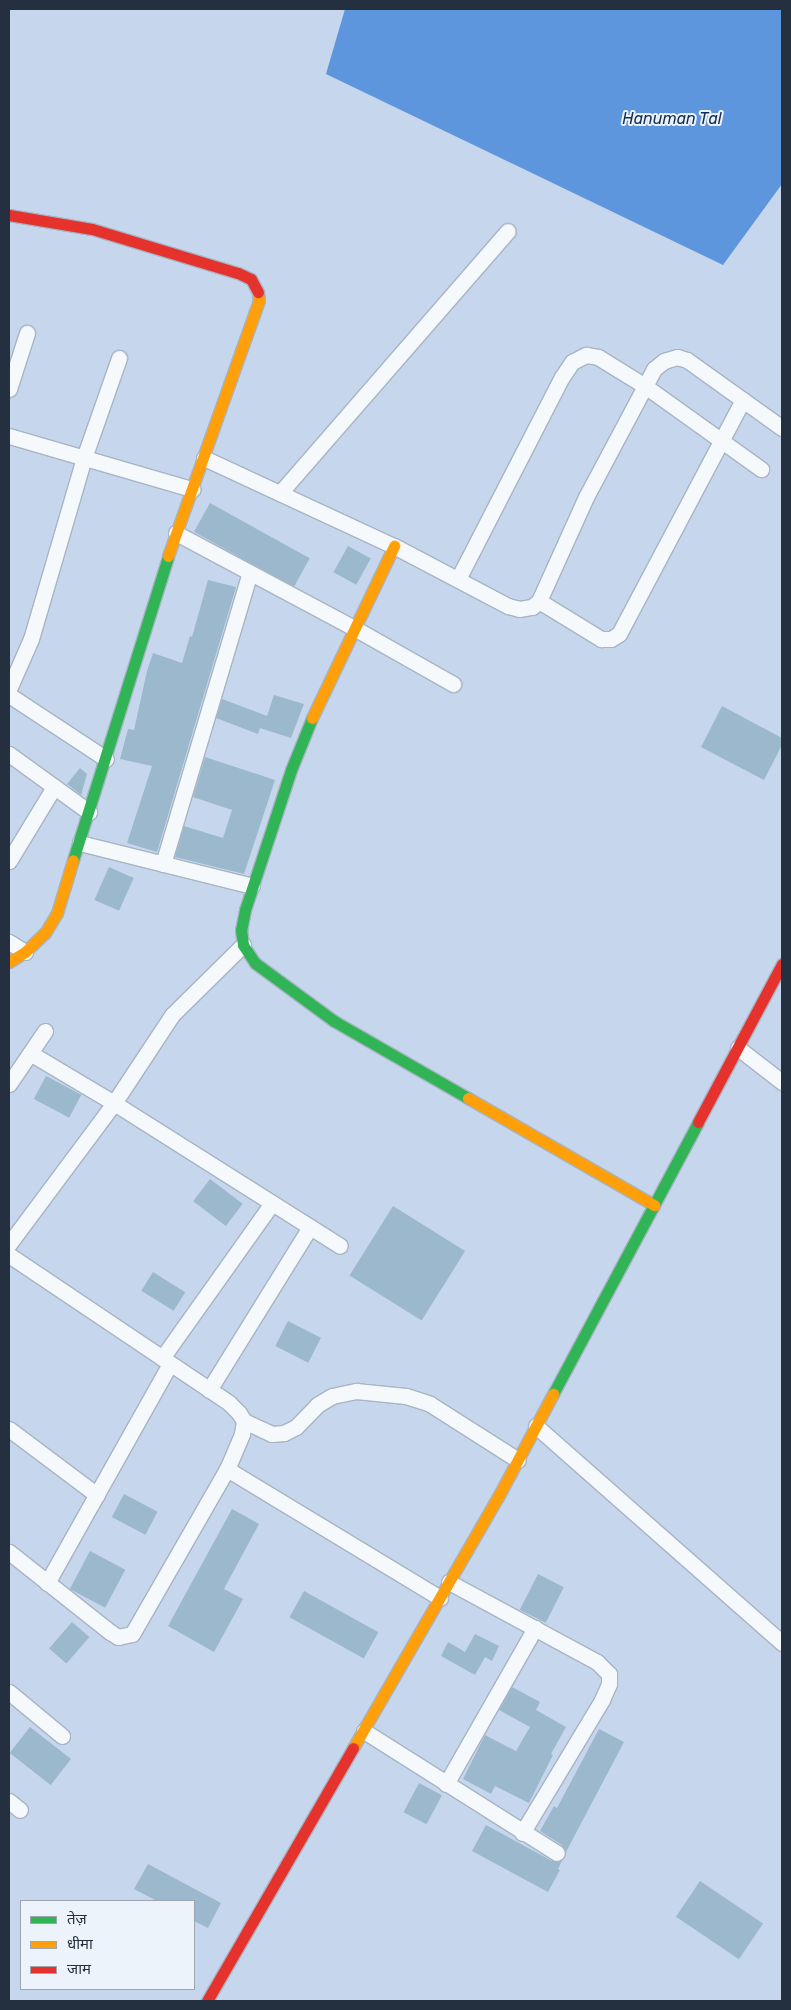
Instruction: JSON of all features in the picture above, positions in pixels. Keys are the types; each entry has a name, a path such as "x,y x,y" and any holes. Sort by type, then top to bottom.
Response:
{"street":[{"path":"9,215 92,229 238,273 252,279 258,289 259,301 176,533 57,913 45,933 25,952 9,962"},
{"path":"280,493 508,231"},
{"path":"9,389 27,333"},
{"path":"458,578 562,377 572,362 586,355 598,357 645,386 722,439 761,469"},
{"path":"204,458 394,546 513,608 532,607 539,600 586,497 654,369 664,361 677,357 687,360 782,428"},
{"path":"9,689 31,639 84,458 118,358"},
{"path":"539,600 601,639 611,639 620,634 743,400"},
{"path":"9,436 192,489"},
{"path":"176,533 354,628 453,684"},
{"path":"394,546 321,696 290,770 252,886 241,930 243,945 255,963 334,1021 654,1205"},
{"path":"163,864 250,573"},
{"path":"9,695 106,759"},
{"path":"9,754 89,812"},
{"path":"9,861 54,787"},
{"path":"80,844 252,886"},
{"path":"9,942 25,952"},
{"path":"9,1244 114,1102 172,1015 243,945"},
{"path":"208,2001 518,1460 782,964"},
{"path":"9,1084 45,1031"},
{"path":"738,1048 782,1082"},
{"path":"30,1053 114,1102 340,1246"},
{"path":"47,1582 97,1495 166,1361 272,1203"},
{"path":"209,1390 310,1227"},
{"path":"9,1255 229,1403 239,1412 244,1421 272,1434 284,1433 296,1427 317,1405 332,1396 356,1391 406,1396 430,1404 518,1460"},
{"path":"9,1552 118,1637 132,1634 227,1469 242,1434 244,1421"},
{"path":"536,1426 782,1643"},
{"path":"9,1429 97,1495"},
{"path":"227,1469 440,1598"},
{"path":"449,1582 597,1662 609,1674 609,1684 602,1700 522,1832"},
{"path":"446,1784 535,1628"},
{"path":"9,1692 62,1736"},
{"path":"364,1731 557,1853"}],"water":[{"name":"Hanuman Tal","path":"345,9 782,9 782,184 723,265 326,74"}],"building":[{"path":"210,503 310,558 294,587 194,532"},
{"path":"348,546 371,559 356,585 333,572"},
{"path":"208,580 236,587 157,852 127,843 152,766 120,759 128,729 134,730 147,671 153,653 182,663 190,636 192,637"},
{"path":"274,695 304,704 291,738 260,728 258,734 216,718 222,699 267,716"},
{"path":"722,706 782,738 782,745 764,780 701,747"},
{"path":"205,757 275,780 244,874 175,857 184,826 223,838 232,810 193,797"},
{"path":"80,768 87,774 81,795 67,784"},
{"path":"109,867 134,878 119,911 94,900"},
{"path":"46,1076 81,1095 69,1118 34,1099"},
{"path":"210,1179 243,1204 226,1226 193,1201"},
{"path":"393,1206 465,1251 422,1321 350,1276"},
{"path":"153,1272 185,1292 174,1311 141,1291"},
{"path":"288,1321 321,1338 308,1363 275,1346"},
{"path":"124,1494 158,1512 145,1535 112,1517"},
{"path":"232,1509 259,1524 224,1589 243,1599 214,1652 168,1626"},
{"path":"90,1551 125,1570 105,1608 70,1589"},
{"path":"538,1574 564,1587 546,1623 520,1610"},
{"path":"304,1591 378,1632 364,1658 289,1617"},
{"path":"72,1622 89,1637 66,1664 49,1648"},
{"path":"475,1634 499,1646 492,1661 485,1657 475,1675 441,1656 448,1642 465,1652"},
{"path":"512,1687 540,1702 536,1710 566,1727 551,1754 553,1755 529,1803 495,1786 491,1794 463,1779 485,1735 516,1751 530,1727 499,1710"},
{"path":"30,1727 71,1759 51,1785 10,1753"},
{"path":"599,1729 624,1742 566,1852 562,1845 540,1831 554,1806 557,1808"},
{"path":"419,1783 442,1795 426,1824 404,1812"},
{"path":"486,1825 552,1861 562,1861 558,1869 560,1870 548,1892 472,1851"},
{"path":"148,1864 221,1903 208,1928 195,1922 195,1900 155,1900 134,1889"},
{"path":"700,1881 763,1923 739,1959 676,1917"}],"traffic: fast":[{"path":"73,860 168,556"},
{"path":"312,718 291,770 245,910 241,930 243,945 255,963 334,1021 468,1098"},
{"path":"553,1394 698,1122"}],"traffic: slow":[{"path":"168,556 259,301 258,292"},
{"path":"312,718 394,546"},
{"path":"9,962 25,952 45,933 57,913 73,860"},
{"path":"468,1098 654,1205"},
{"path":"353,1748 498,1497 553,1394"}],"traffic: jam":[{"path":"9,215 92,229 238,273 251,279 258,292"},
{"path":"698,1122 782,964"},
{"path":"207,2001 353,1748"}]}
